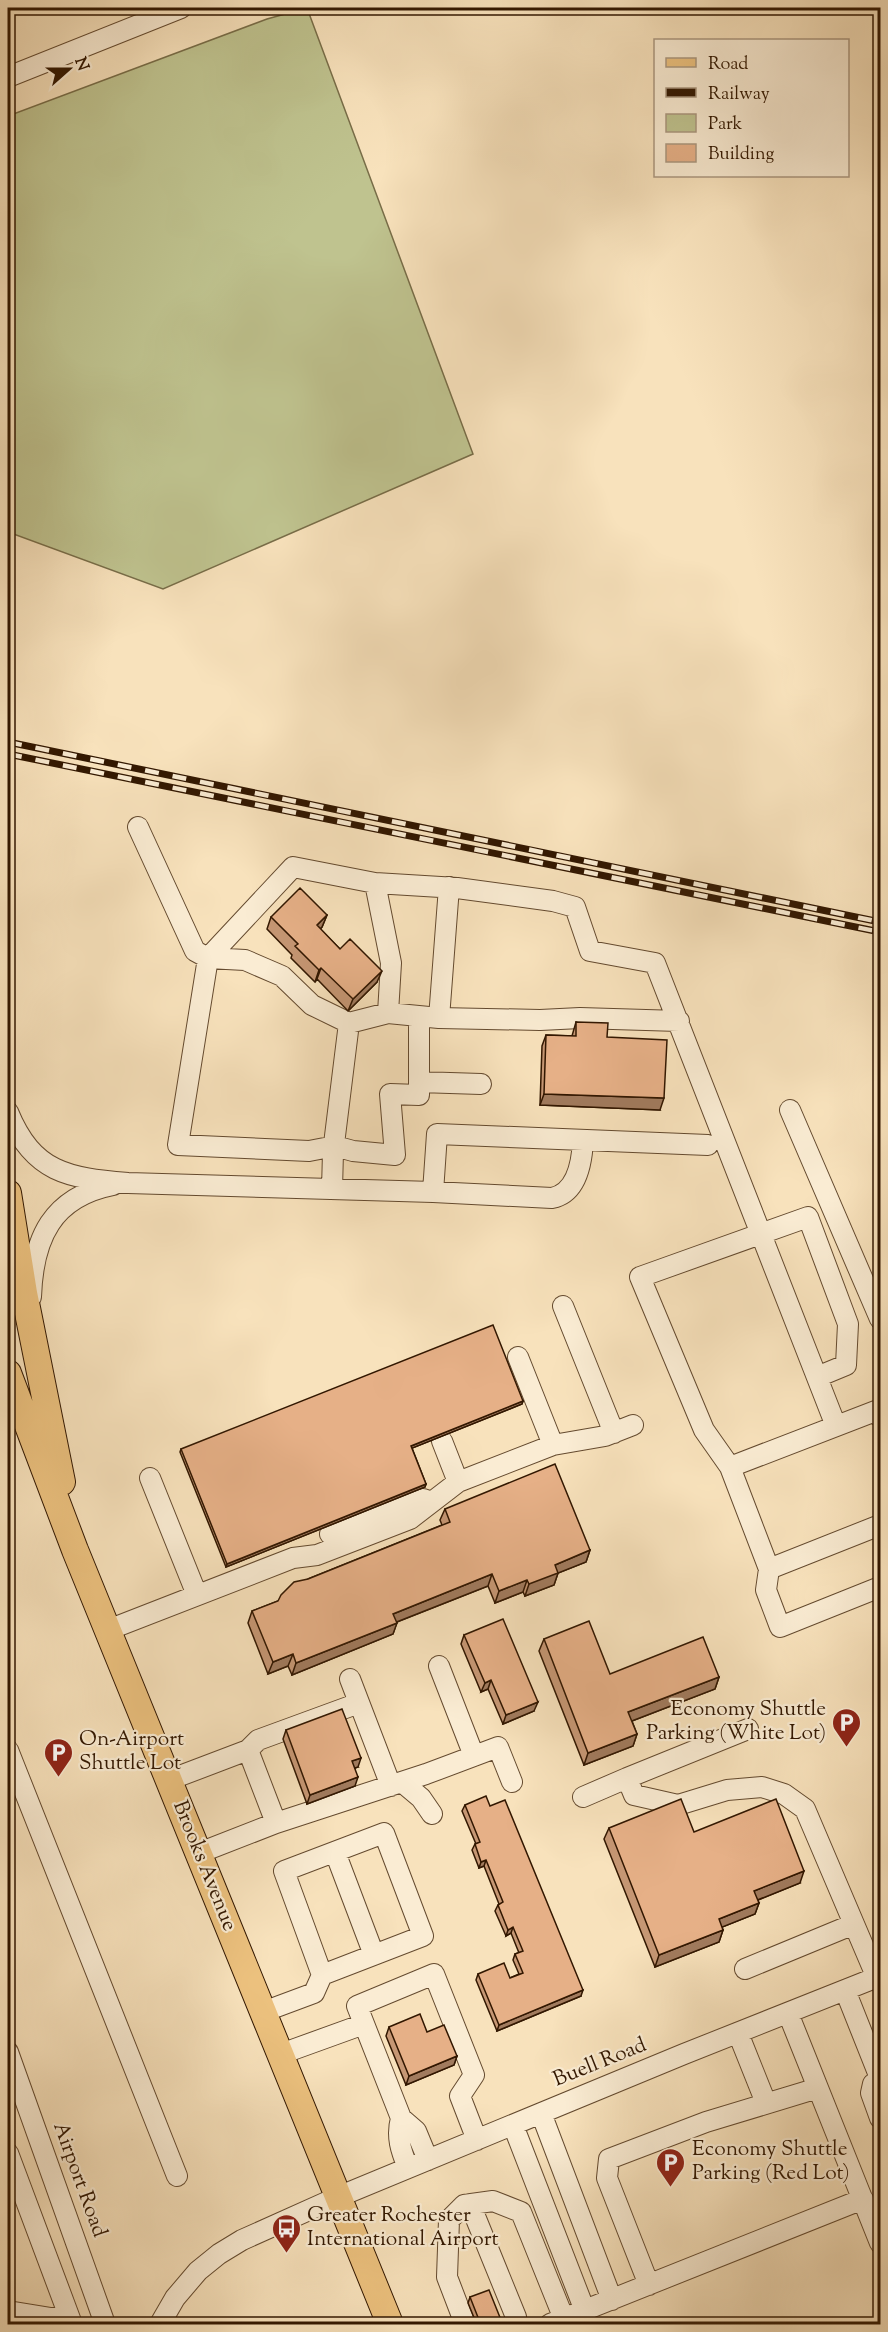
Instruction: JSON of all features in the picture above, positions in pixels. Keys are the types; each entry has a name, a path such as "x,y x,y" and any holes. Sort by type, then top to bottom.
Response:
{"main road":[{"path":"8,1193 17,1256 75,1550"},
{"name":"Brooks Avenue","path":"8,1373 75,1550 390,2325"}],"street":[{"path":"8,77 181,8"},
{"path":"138,827 195,951 208,958 245,960 282,976 312,1005 349,1023 388,1013 439,1018 679,1021"},
{"path":"419,1016 418,1095 390,1094 395,1155 353,1151 334,1146 309,1151 178,1145 208,958 292,867 375,883 449,887 553,901 575,907 590,951 655,963 836,1426"},
{"path":"375,883 391,963 388,1013"},
{"path":"439,1018 449,887"},
{"path":"332,1189 334,1146 349,1023"},
{"path":"419,1082 481,1084"},
{"path":"790,1110 880,1319"},
{"path":"8,1112 27,1148 48,1166 89,1179 128,1183 433,1192 544,1199 566,1193 575,1179 583,1140"},
{"path":"433,1192 437,1134 708,1145"},
{"path":"33,1337 31,1302 33,1274 37,1250 47,1226 62,1208 74,1199 108,1186 128,1183"},
{"path":"817,1377 846,1365 848,1324 808,1217 640,1277 704,1430 730,1467 769,1569 766,1590 780,1627 880,1587"},
{"path":"108,1630 292,1557 317,1555 402,1522 417,1515 458,1482 553,1445 595,1438 624,1429 563,1306"},
{"path":"518,1357 553,1445"},
{"path":"730,1467 878,1410 880,1417"},
{"path":"442,1441 458,1482"},
{"path":"150,1478 197,1595"},
{"path":"330,1534 417,1500 432,1502"},
{"path":"769,1569 880,1525"},
{"path":"439,1665 474,1756"},
{"path":"350,1679 396,1784 421,1798 432,1814"},
{"path":"169,1780 248,1750 258,1740 359,1703"},
{"path":"583,1797 747,1729"},
{"path":"199,1853 276,1823 396,1784 498,1747 512,1782"},
{"path":"8,1750 177,2176"},
{"path":"248,1750 276,1823"},
{"path":"627,1778 634,1795 678,1805 728,1790 762,1787 784,1794 805,1809 879,1977"},
{"path":"263,2012 314,1993 322,1975 284,1870 384,1833 423,1936 322,1975"},
{"path":"335,1852 374,1955"},
{"path":"745,1969 854,1924"},
{"path":"428,2160 416,2131 401,2118 357,2006 434,1974 474,2075 460,2096 477,2140"},
{"name":"Buell Road","path":"338,2197 879,1977"},
{"path":"845,1990 880,2078 873,2084 871,2093 880,2118"},
{"path":"789,2013 880,2243"},
{"path":"281,2054 364,2024"},
{"path":"738,2033 766,2103"},
{"name":"Airport Road","path":"8,2052 15,2096 105,2325"},
{"path":"649,2285 606,2178 609,2159 706,2122 819,2088"},
{"path":"541,2113 612,2300"},
{"path":"401,2118 398,2130 400,2146 408,2168"},
{"path":"513,2125 585,2311"},
{"path":"8,2153 70,2320 8,2311"},
{"path":"160,2325 175,2298 190,2280 219,2254 254,2234 338,2197"},
{"path":"465,2325 447,2277 449,2220 464,2205 493,2201 521,2212 557,2322 863,2199"},
{"path":"470,2204 516,2317"}],"green space":[{"path":"307,8 473,454 163,589 8,532 8,116 267,19"}],"building":[{"path":"300,888 327,915 317,925 340,949 350,939 382,971 353,999 295,946 298,944 271,917"},
{"path":"576,1022 608,1023 607,1037 667,1040 664,1098 544,1094 546,1035 576,1036"},
{"path":"493,1325 523,1401 411,1446 426,1484 227,1564 181,1449"},
{"path":"555,1464 590,1550 555,1565 558,1573 529,1584 527,1580 499,1591 492,1574 393,1614 397,1623 296,1663 293,1654 273,1662 252,1611 278,1601 294,1582 308,1579 450,1522 445,1509"},
{"path":"503,1619 538,1702 506,1715 491,1680 485,1683 464,1635"},
{"path":"589,1621 610,1674 703,1637 719,1677 628,1712 637,1734 588,1753 544,1639"},
{"path":"342,1709 361,1758 352,1761 358,1777 310,1795 286,1730"},
{"path":"486,1796 490,1806 505,1800 583,1990 499,2025 478,1974 504,1963 510,1978 523,1973 515,1954 523,1951 513,1927 508,1930 498,1905 503,1902 486,1860 481,1862 475,1844 480,1842 465,1805"},
{"path":"681,1799 694,1832 776,1799 804,1871 754,1891 759,1903 719,1919 723,1930 659,1955 609,1828"},
{"path":"420,2014 427,2032 444,2025 457,2056 409,2076 389,2027"},
{"path":"489,2290 503,2325 481,2325 470,2297"}],"railway":[{"path":"8,742 880,922"},
{"path":"8,754 880,932"}],"place":[{"name":"Economy Shuttle Parking (White Lot)","path":"847,1748"},
{"name":"On-Airport Shuttle Lot","path":"58,1778"},
{"name":"Economy Shuttle Parking (Red Lot)","path":"671,2188"},
{"name":"Greater Rochester International Airport","path":"286,2254"}]}
